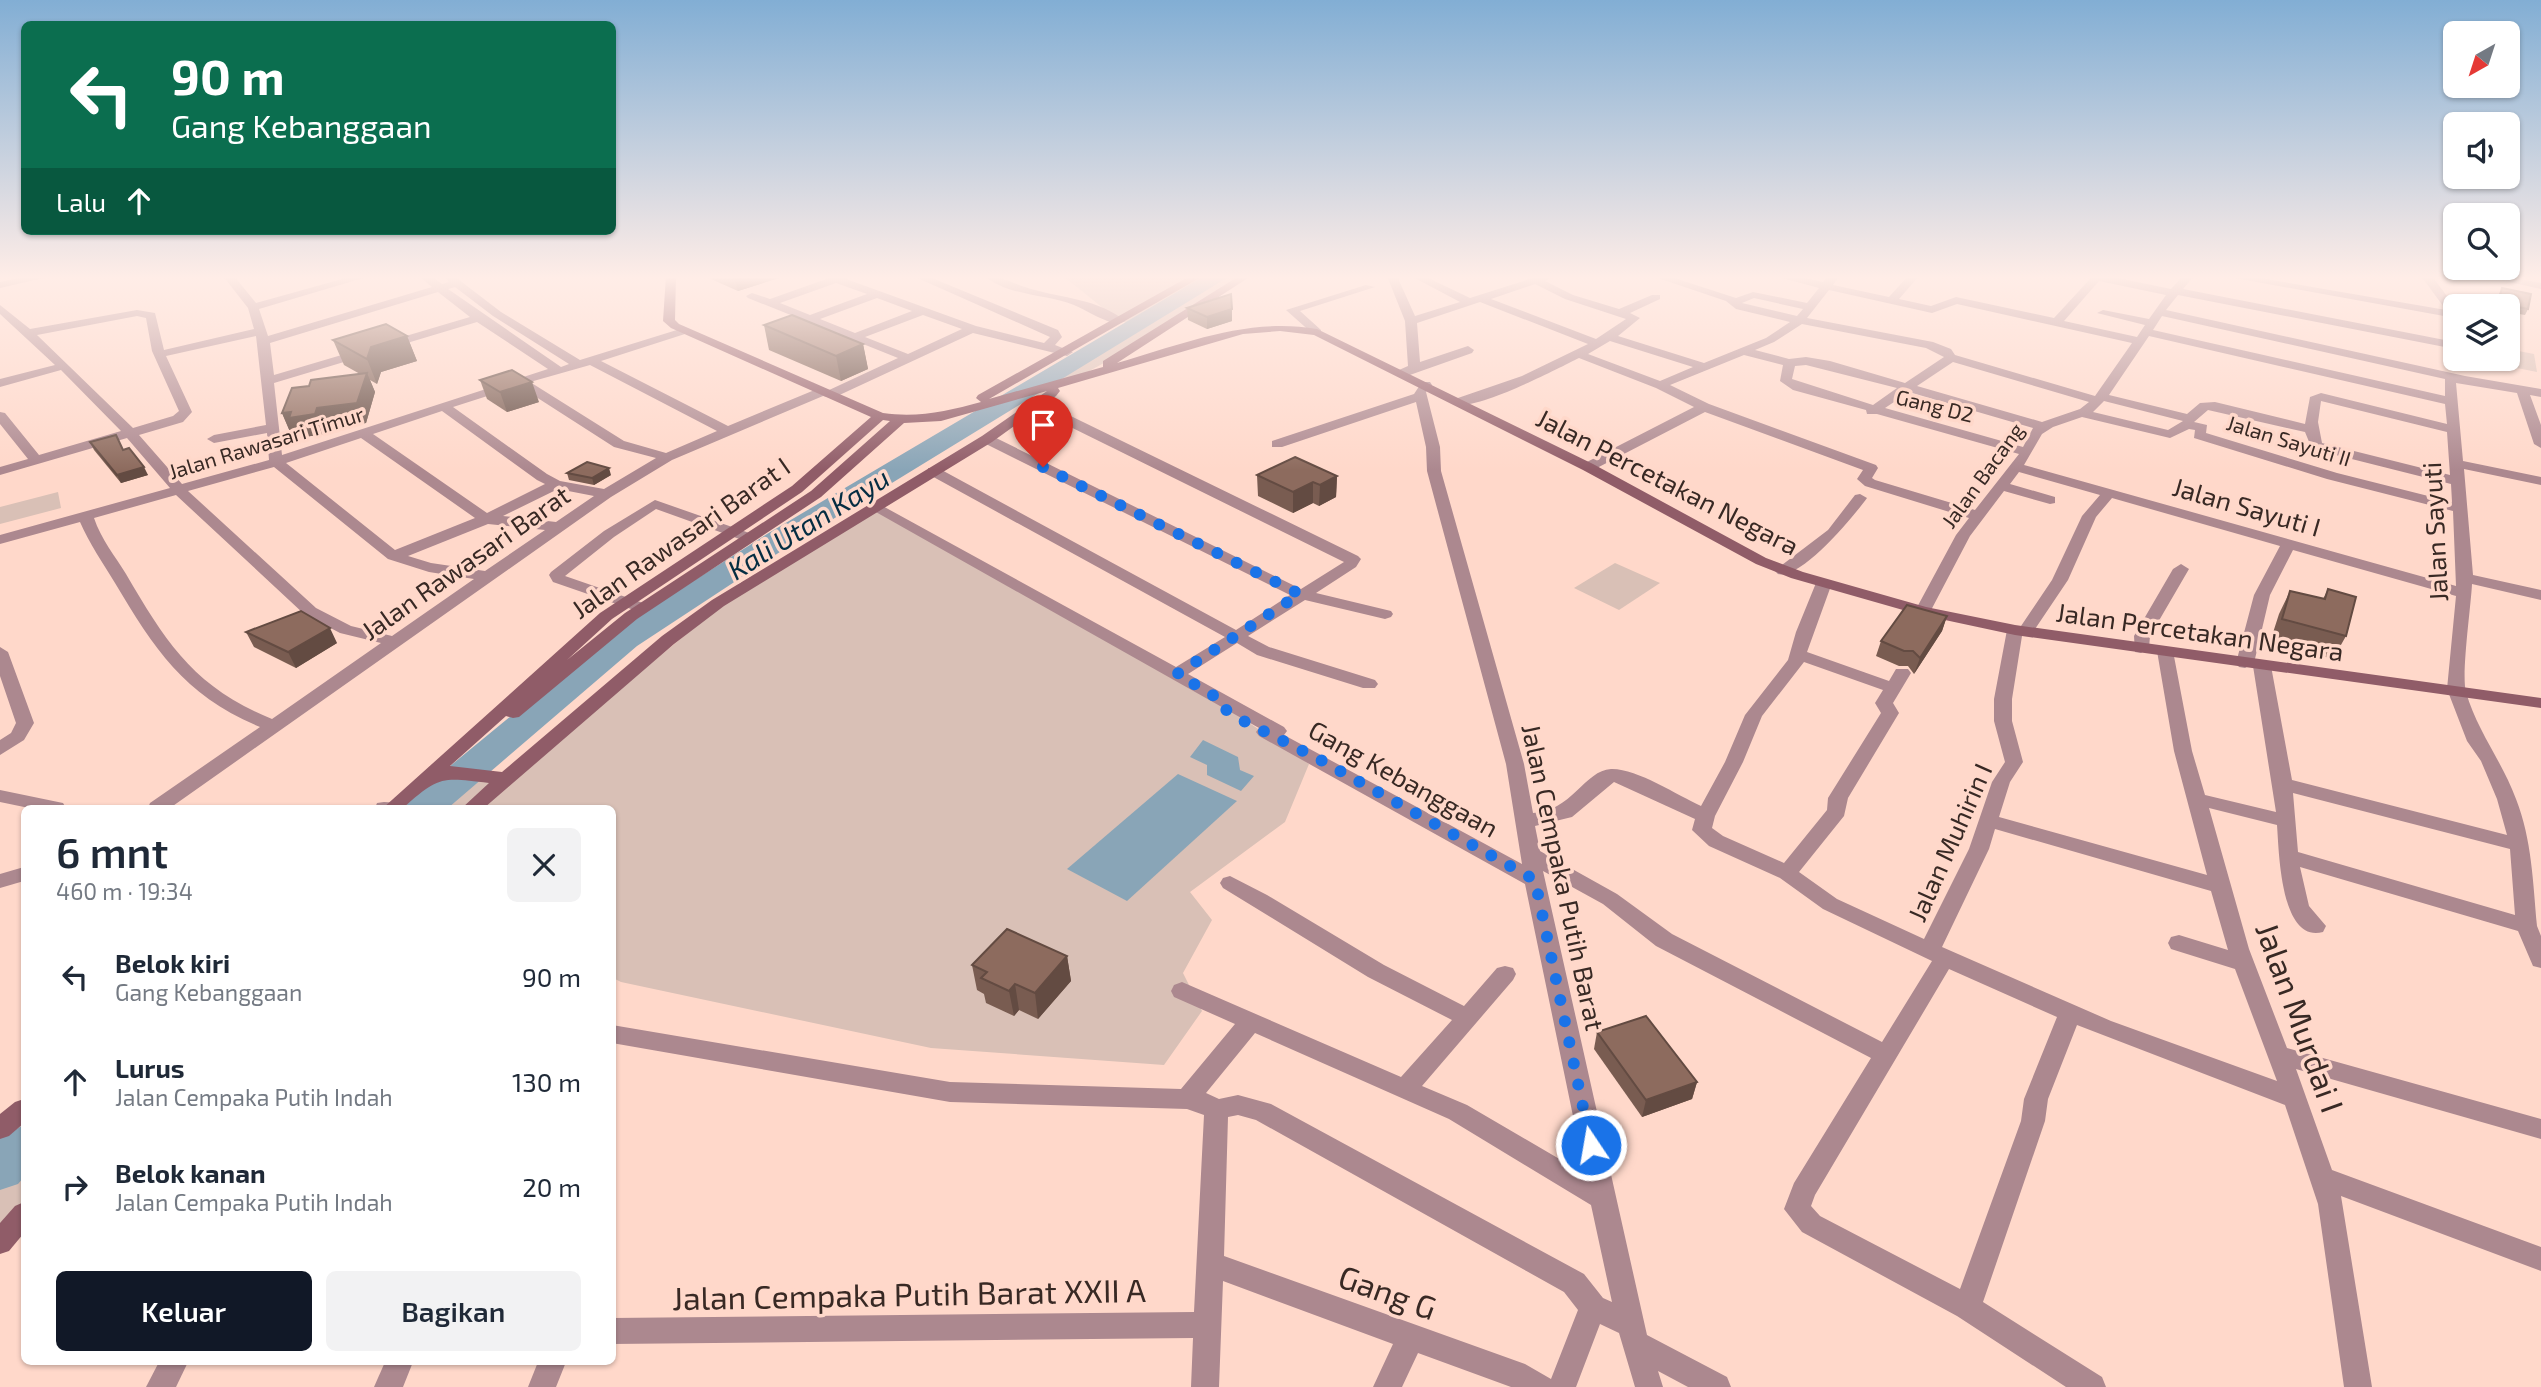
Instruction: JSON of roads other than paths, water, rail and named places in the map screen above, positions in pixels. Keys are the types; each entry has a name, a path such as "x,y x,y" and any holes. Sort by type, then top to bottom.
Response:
{"street":[{"path":"37,341 130,433 180,491 310,611 346,630 398,642"},
{"path":"0,471 178,419 186,412 160,354 157,341"},
{"path":"160,354 236,341"},
{"path":"263,341 276,462 393,556 429,567 491,577"},
{"path":"267,381 403,341"},
{"path":"510,341 550,370"},
{"path":"543,341 580,362 725,430"},
{"name":"Jalan Rawasari Timur","path":"580,362 628,341"},
{"name":"Jalan Rawasari Timur","path":"0,540 276,462 637,341"},
{"path":"709,341 880,416 932,419 982,406 1033,398 1350,555 1353,559 1351,564 1177,674"},
{"path":"864,341 908,358"},
{"name":"Jalan Rawasari Barat","path":"161,805 491,577 606,494 667,457 725,430 825,393 946,341"},
{"path":"1018,341 1067,352"},
{"path":"1046,348 1053,341"},
{"path":"951,415 1088,341"},
{"path":"1091,374 1138,341"},
{"path":"1174,341 1188,346"},
{"name":"Jalan Percetakan Negara","path":"1033,398 1054,391 1051,387 1091,374 1209,341"},
{"name":"Jalan Percetakan Negara","path":"1338,341 1409,370 1424,390 1460,402 1783,571 1923,611 2020,631 2541,702"},
{"path":"1410,341 1409,370 1468,350"},
{"path":"1589,341 1595,343"},
{"path":"1460,402 1511,384 1599,341"},
{"path":"1622,341 1706,367"},
{"path":"1660,384 1748,352 1767,341"},
{"path":"1906,341 1929,345 1947,352 1951,358 2190,422 2205,406 2210,405 2312,430"},
{"name":"Jalan Bacang","path":"1923,611 1956,547 2027,452 2036,432 2043,426 2081,413 2099,398 2139,341"},
{"path":"2205,341 2451,401"},
{"path":"2241,341 2458,373 2541,393"},
{"path":"1748,352 1789,363 1814,362 2043,426"},
{"path":"1576,354 1660,384 1704,407 1871,468 1864,479 1870,483 1978,516"},
{"path":"1872,411 1951,358"},
{"name":"Gang D2","path":"1789,363 1785,376 1790,384 1872,411 2027,452"},
{"path":"0,383 64,366"},
{"name":"Jalan Sayuti","path":"2456,689 2465,585 2450,381 2458,373"},
{"path":"520,381 619,444 667,457"},
{"path":"1277,444 1424,390"},
{"name":"Jalan Cempaka Putih Barat","path":"1424,390 1438,491 1515,764 1535,880 1603,1199 1633,1334 1649,1387"},
{"path":"2522,390 2541,444"},
{"path":"2452,429 2318,397 2312,404 2312,430 2317,446 2457,481"},
{"path":"475,805 501,778 718,603 987,439 1033,398"},
{"path":"444,407 556,484 606,494"},
{"path":"1588,467 1704,407"},
{"name":"Jalan Sayuti II","path":"2081,413 2170,434 2190,422 2202,427 2200,435 2251,452 2459,508"},
{"path":"0,416 37,461"},
{"name":"Jalan Rawasari Barat I","path":"453,772 455,761 625,602 797,489 880,416"},
{"name":"Jalan Rawasari Barat I","path":"395,805 542,681 643,608 816,494 900,419"},
{"path":"215,439 272,428"},
{"path":"364,434 486,519 559,527"},
{"path":"987,439 1300,594 1385,614"},
{"path":"2455,463 2541,481"},
{"name":"Jalan Sayuti I","path":"2016,467 2288,544 2465,585 2541,595"},
{"path":"933,471 1263,651 1369,684"},
{"path":"393,556 486,519 556,484"},
{"path":"2003,486 2050,500"},
{"path":"2020,631 2060,580 2089,516 2109,493"},
{"path":"1783,571 1826,539 1860,498"},
{"path":"643,608 559,579 557,575 609,534 655,504 750,538"},
{"path":"874,507 1278,731"},
{"path":"86,517 162,650 207,694 246,716 272,726"},
{"path":"2288,544 2262,594 2254,664 2283,784 2293,896 2304,919 2315,926"},
{"path":"2141,648 2142,636 2181,569"},
{"path":"1824,583 1798,654 1754,715 1734,762 1705,816 1702,831 1787,873 1830,904 2070,1014 2295,1098"},
{"name":"Jalan Muhirin I","path":"1967,1307 1811,1224 1797,1209 1797,1201 1886,1055 1937,954 1990,821 2001,782 2014,762 2003,721 2003,699 2020,631"},
{"name":"Jalan Murdai I","path":"2165,651 2183,751 2244,964 2276,1054 2295,1098 2331,1204 2358,1387"},
{"path":"0,652 4,674 25,723 18,736 0,749"},
{"path":"1787,873 1837,811 1838,799 1890,713 1884,703 1897,681 1798,654"},
{"path":"2456,689 2476,741 2490,760 2507,800 2520,845 2526,926 2541,960"},
{"name":"Gang Kebanggaan","path":"1216,697 1216,702 1234,716 1317,758 1535,880"},
{"path":"416,786 430,777 453,772 501,778"},
{"path":"1524,820 1549,820 1562,816 1611,775 1629,779 1705,816"},
{"path":"2283,784 2520,845"},
{"path":"0,796 42,805"},
{"path":"2196,799 2286,821"},
{"path":"1990,821 2221,886"},
{"path":"1530,854 1611,899 1664,940 1886,1055"},
{"path":"2291,857 2526,926"},
{"path":"0,881 21,875"},
{"path":"1230,883 1279,910 1383,977 1425,1000 1468,1017"},
{"path":"2179,943 2244,964"},
{"path":"1406,1088 1504,974"},
{"path":"1182,991 1458,1112 1603,1199"},
{"path":"2070,1014 2036,1099 2033,1121 1967,1307 2092,1387"},
{"path":"1187,1099 1250,1022"},
{"path":"616,1035 950,1093 1187,1099 1206,1102 1216,1110"},
{"path":"2276,1054 2541,1129"},
{"path":"1216,1110 1238,1105 1262,1111 1574,1283 1593,1307 1717,1387"},
{"path":"1205,1387 1216,1110"},
{"path":"0,1129 21,1112"},
{"path":"2323,1178 2541,1259"},
{"path":"0,1242 21,1218"},
{"name":"Gang G","path":"1210,1264 1411,1336 1540,1387"},
{"path":"1562,1387 1593,1307"},
{"name":"Jalan Cempaka Putih Barat XXII A","path":"616,1331 1207,1325"},
{"path":"1387,1387 1411,1336"},
{"path":"160,1387 172,1365"},
{"path":"388,1387 398,1365"},
{"path":"542,1387 551,1365"}],"water":[{"path":"1203,740 1238,757 1240,770 1254,776 1241,791 1207,775 1207,765 1190,757"},
{"path":"1178,774 1237,801 1127,901 1067,869"}],"waterway":[{"name":"Kali Utan Kayu","path":"428,805 625,639 778,540 1111,341"},
{"name":"Kali Utan Kayu","path":"0,1168 21,1149"}]}
